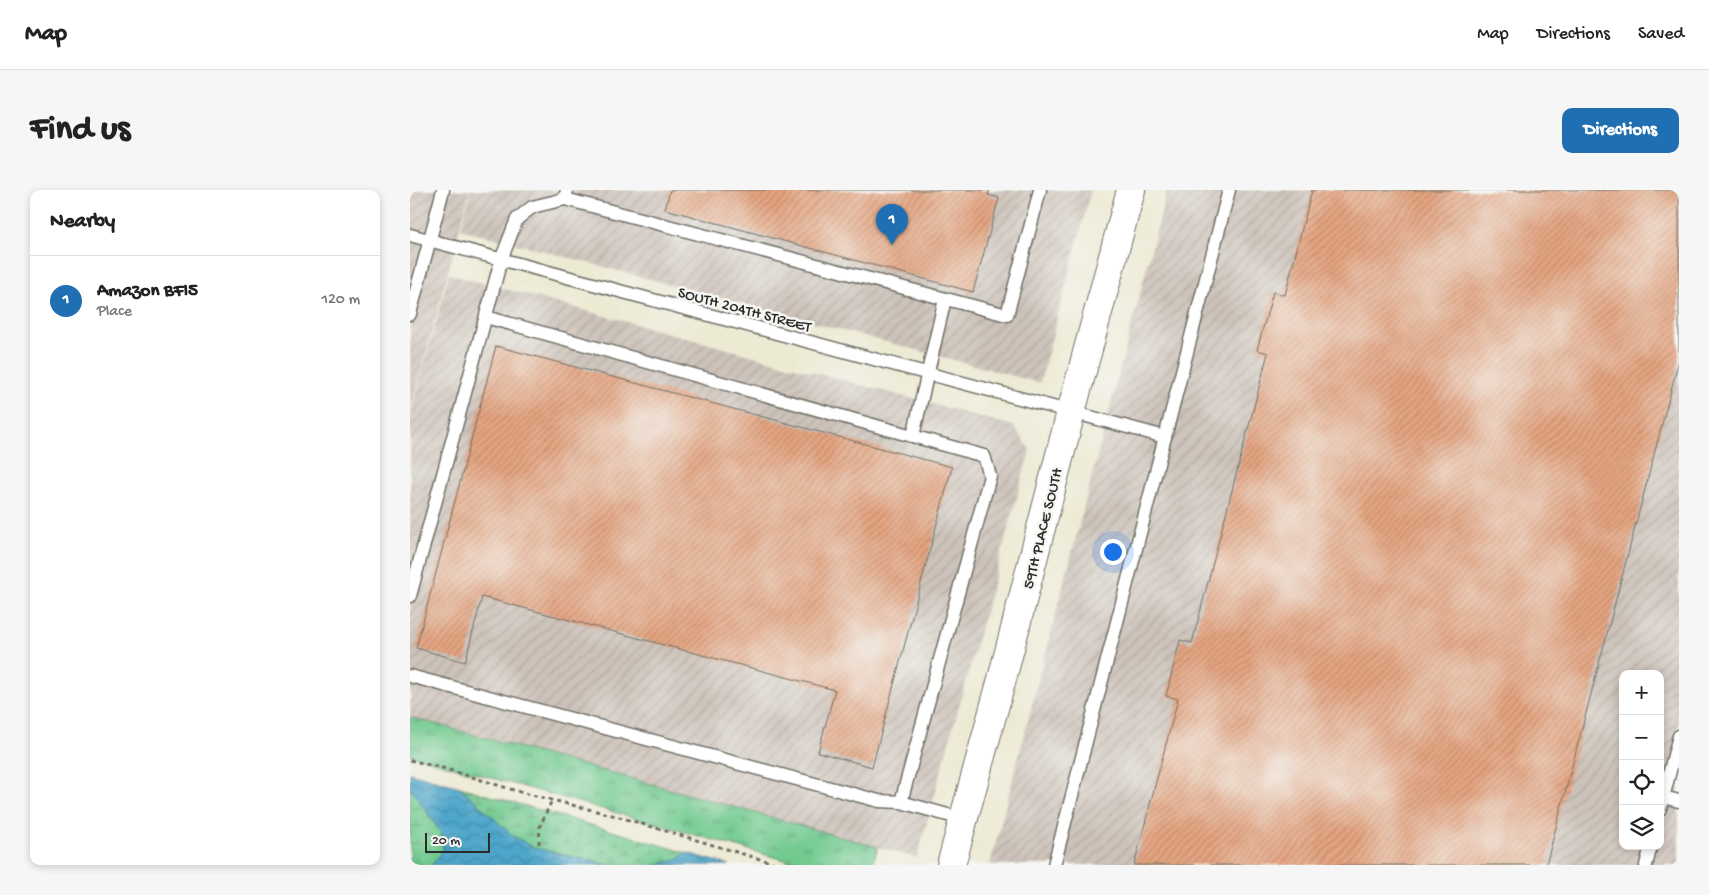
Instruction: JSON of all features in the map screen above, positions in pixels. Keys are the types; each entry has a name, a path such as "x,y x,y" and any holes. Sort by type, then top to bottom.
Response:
{"street":[{"name":"59TH PLACE SOUTH","path":"951,865 1131,190"}],"lane":[{"path":"410,314 443,190"},
{"path":"410,596 501,260 517,219 532,207 566,194 1007,315 1040,190"},
{"path":"1054,865 1229,190"},
{"name":"SOUTH 204TH STREET","path":"410,235 1165,437"},
{"path":"913,436 945,299"},
{"path":"486,317 984,456 990,476 901,802"},
{"path":"410,676 879,802 901,802 962,819"},
{"path":"1664,795 1679,736"},
{"path":"1664,803 1679,801"},
{"path":"1646,865 1650,850"}],"path":[{"path":"410,760 616,816 780,865"},
{"path":"539,844 540,826 552,800"}],"shaded area":[{"path":"410,190 470,190 410,413"},
{"path":"471,190 1091,190 1040,383 461,229"},
{"path":"1167,190 1679,190 1679,865 990,865"},
{"path":"449,274 1014,426 1030,450 917,858 410,717 410,417"}],"green space":[{"path":"410,717 878,847 872,865 802,865 410,755"},
{"path":"410,787 442,834 443,849 432,865 410,865"},
{"path":"460,787 688,853 672,861 655,865 609,865 535,848 513,836"}],"water":[{"path":"410,773 460,787 513,836 535,848 609,865 432,865 443,849 442,834 410,787"},
{"path":"688,853 729,865 655,865 672,861"}],"building":[{"path":"670,190 990,190 988,195 999,198 973,292 665,209"},
{"path":"1312,190 1679,190 1679,360 1546,865 1134,865 1178,699 1166,696 1180,640 1192,643 1268,353 1257,350 1273,292 1285,295"},
{"path":"496,346 952,467 872,767 818,752 835,690 482,597 465,662 416,648"}],"place":[{"name":"Amazon BFI5","path":"892,245"}]}
